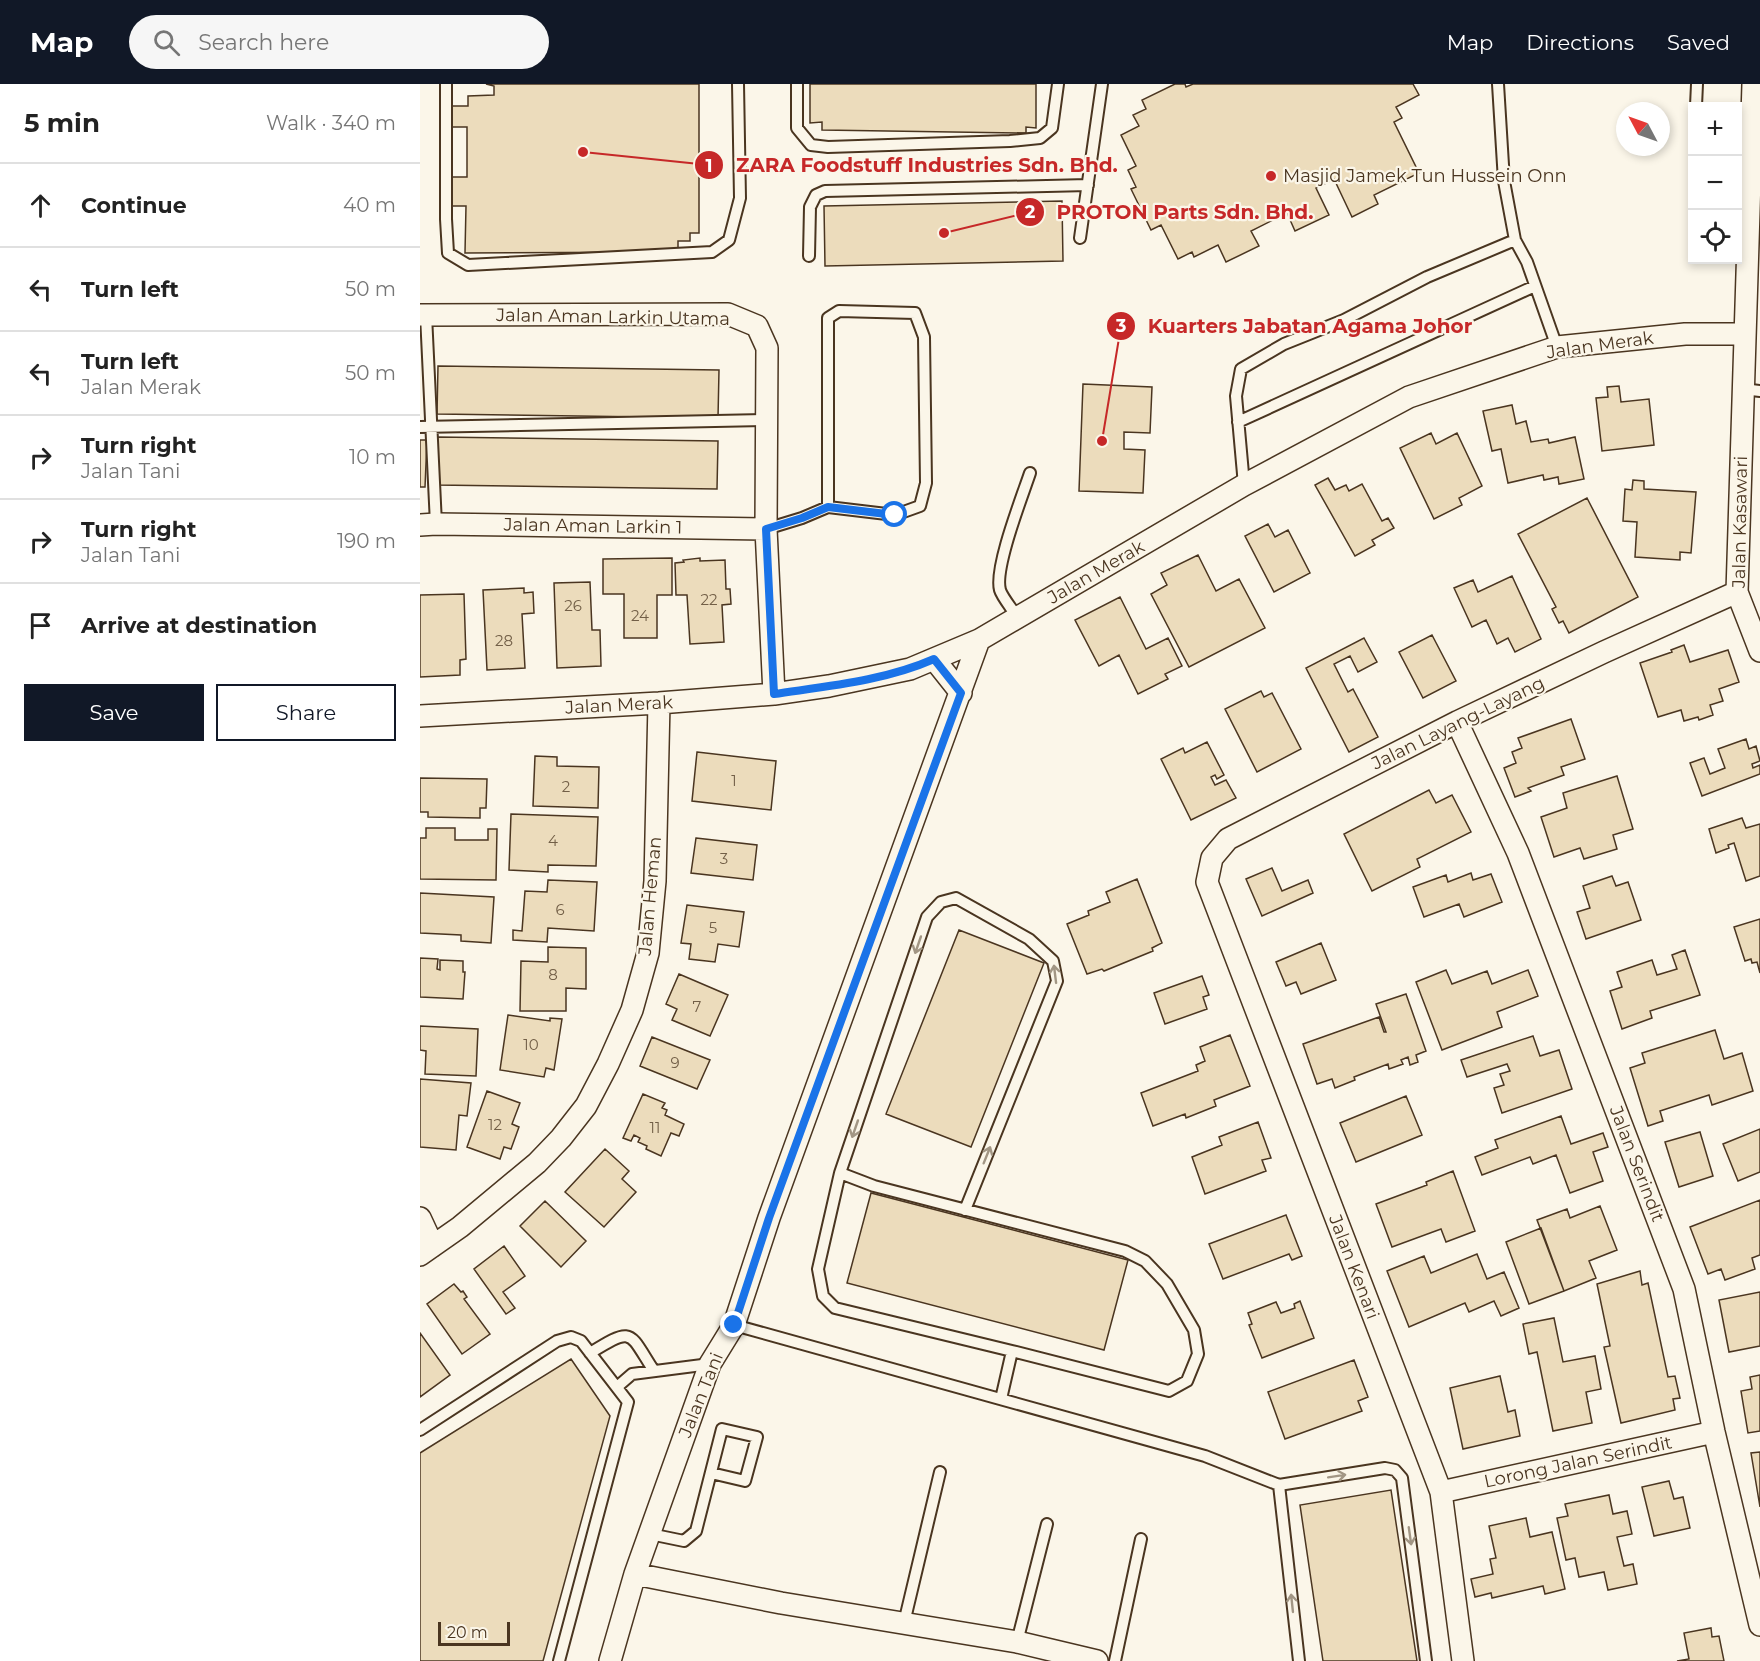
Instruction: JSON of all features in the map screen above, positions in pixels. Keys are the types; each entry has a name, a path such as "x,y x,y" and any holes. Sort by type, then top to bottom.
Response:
{"street":[{"name":"Jalan Kasawari","path":"1755,96 1754,254 1745,334 1752,390 1737,592 1760,651"},
{"name":"Jalan Aman Larkin Utama","path":"423,315 728,315 757,326 767,348 766,529 774,694"},
{"name":"Jalan Merak","path":"420,716 659,703 774,694 829,686 910,669 980,640 1244,485 1409,396 1557,347 1685,334 1745,334"},
{"name":"Jalan Aman Larkin 1","path":"428,524 766,529"},
{"name":"Jalan Layang-Layang","path":"1208,882 1212,858 1228,839 1457,723 1604,652 1737,592"},
{"name":"Jalan Tani","path":"610,1661 635,1574 710,1364 734,1325 769,1218 980,640"},
{"path":"934,659 961,693"},
{"name":"Jalan Heman","path":"427,1250 460,1227 537,1163 561,1138 586,1106 632,1010 648,953 655,881 659,703"},
{"name":"Jalan Serindit","path":"1457,723 1518,853 1684,1289 1714,1432 1760,1624"},
{"name":"Jalan Kenari","path":"1208,882 1441,1492 1464,1661"},
{"path":"420,1218 427,1250"},
{"name":"Lorong Jalan Serindit","path":"1441,1492 1714,1432"},
{"path":"635,1574 781,1603 1017,1642 1097,1661"}],"lane":[{"path":"446,84 448,254 468,264 712,252 729,240 740,198 738,84"},
{"path":"797,84 797,128 811,145 828,147 1040,138 1052,128 1058,84"},
{"path":"1080,238 1102,84"},
{"path":"1498,84 1504,181 1515,240 1527,262 1557,347"},
{"path":"1696,102 1697,84"},
{"path":"809,256 810,207 816,195 825,191 1088,185"},
{"path":"1244,485 1236,396 1241,369 1284,344 1344,320 1427,277 1515,240"},
{"path":"1238,422 1535,286"},
{"path":"766,529 828,507 895,515 920,506 926,483 924,337 915,313 840,312 828,318 828,507"},
{"path":"423,315 428,524"},
{"path":"425,427 768,420"},
{"path":"1017,617 1000,590 1001,572 1006,543 1030,473"},
{"path":"840,1173 874,1186 965,1210 1125,1251 1145,1261 1167,1284 1194,1330 1198,1353 1187,1381 1169,1391 835,1308 823,1296 818,1269 840,1173 927,916 941,902 956,898 1029,939 1053,960 1057,981 965,1210"},
{"path":"734,1325 1205,1456 1279,1485 1385,1468 1395,1470 1402,1478 1426,1661"},
{"path":"590,1353 618,1336 627,1335 634,1340 654,1371"},
{"path":"420,1430 557,1341 571,1337 581,1341 628,1402 559,1661"},
{"path":"1001,1399 1012,1351"},
{"path":"617,1388 632,1374 710,1364"},
{"path":"650,1534 684,1541 696,1531 722,1429 757,1437 745,1481 711,1473"},
{"path":"904,1623 940,1472"},
{"path":"1279,1485 1299,1661"},
{"path":"1017,1642 1047,1524"},
{"path":"1115,1661 1141,1539"}],"building":[{"path":"486,84 699,84 699,233 690,233 690,241 678,241 678,252 465,253 466,206 452,206 452,177 467,177 467,127 446,127 446,106 468,106 468,96 494,95 494,86"},
{"path":"810,84 1036,84 1036,128 1026,127 1026,133 822,130 822,122 810,123"},
{"name":"Masjid Jamek Tun Hussein Onn","path":"1175,84 1185,84 1186,87 1193,84 1413,84 1419,95 1396,107 1402,118 1394,122 1419,173 1374,195 1378,204 1352,217 1334,179 1316,188 1329,215 1295,231 1287,213 1251,231 1259,246 1226,262 1218,245 1194,257 1192,252 1178,259 1161,225 1151,230 1131,189 1136,187 1128,170 1136,166 1121,135 1139,126 1133,115 1146,109 1142,100"},
{"path":"1062,201 1063,261 825,266 824,206"},
{"path":"438,366 719,370 718,418 437,414"},
{"path":"1083,384 1152,387 1150,433 1124,432 1124,449 1145,450 1143,493 1079,491"},
{"path":"1619,386 1621,402 1649,399 1654,445 1602,451 1596,398 1608,397 1607,387"},
{"path":"1512,405 1516,424 1526,421 1531,442 1548,439 1549,443 1575,437 1584,479 1559,484 1558,477 1544,480 1543,475 1508,483 1501,449 1492,451 1483,411"},
{"path":"1431,433 1436,444 1457,433 1482,486 1459,498 1462,505 1434,519 1400,448"},
{"path":"437,437 718,441 717,489 436,485"},
{"path":"420,440 427,440 425,487 420,487"},
{"path":"1328,478 1335,490 1346,485 1349,491 1362,484 1382,521 1388,518 1394,528 1372,540 1375,545 1355,556 1315,485"},
{"path":"1633,480 1644,481 1644,489 1696,492 1691,553 1680,552 1680,560 1635,557 1637,522 1623,521 1625,489 1632,490"},
{"path":"1587,498 1638,597 1569,633 1563,621 1559,623 1552,609 1556,607 1518,534"},
{"path":"1268,524 1275,537 1288,530 1310,573 1274,592 1245,536"},
{"path":"1198,555 1216,591 1239,579 1265,628 1189,667 1151,594 1167,585 1161,573"},
{"path":"672,558 672,595 657,595 657,638 624,638 624,594 603,594 603,559"},
{"path":"700,558 700,561 725,560 726,589 730,589 731,604 722,605 724,642 690,644 687,595 676,595 675,563"},
{"path":"1512,576 1541,639 1515,652 1508,638 1497,644 1486,620 1472,627 1454,588 1473,580 1478,592"},
{"path":"590,582 592,630 600,630 601,666 557,668 554,583"},
{"path":"524,588 524,593 533,592 534,613 522,614 525,668 487,670 483,590"},
{"path":"464,594 466,659 460,660 460,675 420,677 420,595"},
{"path":"1120,597 1146,649 1168,638 1182,666 1165,674 1168,679 1138,694 1119,655 1099,666 1075,620"},
{"path":"1432,635 1456,681 1423,698 1399,652"},
{"path":"1364,638 1377,662 1358,672 1350,656 1334,664 1348,692 1353,689 1378,737 1349,752 1306,668"},
{"path":"1684,645 1690,662 1728,650 1739,682 1719,689 1723,701 1710,705 1713,715 1699,720 1698,717 1684,721 1681,710 1658,717 1640,663 1672,652 1671,650"},
{"path":"1261,691 1264,697 1272,693 1301,749 1257,772 1225,709"},
{"path":"1571,719 1585,759 1561,767 1564,775 1528,788 1531,791 1515,797 1504,768 1516,763 1512,752 1522,748 1518,738"},
{"path":"1746,739 1749,749 1756,746 1760,761 1752,764 1753,768 1760,765 1760,774 1702,796 1690,763 1704,758 1710,774 1725,768 1718,749"},
{"path":"1207,742 1224,775 1217,779 1215,775 1211,777 1215,785 1226,780 1236,798 1191,820 1161,759 1183,748 1185,753"},
{"path":"697,752 776,761 771,810 692,801"},
{"path":"535,756 557,757 557,766 599,767 598,808 533,806"},
{"path":"1617,776 1633,829 1613,835 1617,849 1584,859 1580,848 1554,857 1541,817 1567,808 1563,793"},
{"path":"420,778 487,779 486,808 480,808 480,818 428,817 428,812 420,812"},
{"path":"1429,790 1436,803 1452,795 1471,832 1417,859 1420,867 1372,891 1344,834"},
{"path":"511,814 598,817 596,866 548,865 548,872 509,870"},
{"path":"1742,818 1746,828 1760,824 1760,876 1746,881 1734,843 1728,845 1729,848 1716,853 1709,829"},
{"path":"426,828 455,828 455,840 488,840 488,829 497,829 496,880 420,879 420,838 426,838"},
{"path":"696,838 757,845 753,880 691,873"},
{"path":"1272,868 1282,891 1308,880 1313,893 1262,916 1246,879"},
{"path":"1471,873 1473,880 1491,874 1502,902 1464,917 1459,904 1424,917 1413,887 1446,875 1448,882"},
{"path":"1612,876 1616,886 1628,882 1641,920 1586,939 1577,912 1590,908 1583,886"},
{"path":"1137,879 1162,943 1152,948 1153,951 1104,971 1102,969 1087,974 1067,924 1089,915 1088,911 1110,902 1106,892"},
{"path":"548,880 597,882 594,931 548,928 547,942 513,940 513,930 522,931 525,891 547,892"},
{"path":"420,893 494,897 491,943 461,941 461,935 420,933"},
{"path":"687,905 744,912 739,947 718,944 715,962 689,959 691,944 681,943"},
{"path":"1760,919 1760,973 1757,962 1752,963 1751,959 1745,961 1734,927"},
{"path":"959,930 1044,963 971,1147 886,1114"},
{"path":"1321,943 1336,980 1301,994 1296,982 1286,986 1276,962"},
{"path":"548,947 586,948 586,989 566,988 566,1011 520,1011 521,961 548,962"},
{"path":"1685,950 1700,995 1650,1011 1652,1018 1622,1029 1610,991 1622,987 1617,972 1652,960 1657,975 1677,969 1672,955"},
{"path":"420,958 438,959 437,969 440,970 440,960 463,961 463,972 465,972 463,999 420,997"},
{"path":"1446,970 1452,984 1487,971 1492,984 1528,970 1538,996 1497,1012 1502,1027 1442,1050 1416,982"},
{"path":"679,974 728,995 710,1036 672,1020 677,1009 666,1004"},
{"path":"1202,976 1209,995 1203,997 1207,1009 1165,1024 1154,993"},
{"path":"1406,994 1426,1051 1416,1055 1418,1062 1410,1065 1408,1057 1401,1060 1403,1064 1389,1069 1388,1064 1354,1077 1355,1080 1335,1088 1332,1079 1317,1084 1303,1044 1379,1017 1384,1032 1386,1032 1376,1004"},
{"path":"508,1015 550,1021 550,1018 562,1019 554,1070 546,1068 544,1077 500,1070"},
{"path":"420,1026 478,1029 476,1076 425,1074 426,1051 420,1050"},
{"path":"1715,1030 1724,1059 1742,1053 1753,1091 1712,1105 1709,1095 1660,1111 1663,1121 1648,1126 1630,1068 1645,1063 1642,1053"},
{"path":"1230,1035 1250,1086 1214,1100 1216,1106 1186,1118 1185,1114 1153,1126 1141,1093 1198,1071 1196,1065 1205,1061 1200,1047"},
{"path":"1533,1036 1540,1056 1559,1050 1572,1089 1502,1113 1494,1088 1504,1085 1500,1074 1510,1071 1507,1064 1467,1077 1461,1060"},
{"path":"652,1037 710,1060 697,1089 640,1066"},
{"path":"420,1079 471,1083 467,1116 459,1115 456,1150 420,1147"},
{"path":"487,1091 520,1103 512,1124 519,1127 511,1149 504,1147 500,1159 467,1147"},
{"path":"643,1094 665,1103 662,1108 667,1110 665,1115 684,1124 679,1136 671,1133 661,1156 646,1149 647,1146 638,1142 640,1138 634,1135 631,1141 623,1138"},
{"path":"1406,1096 1422,1135 1356,1162 1340,1123"},
{"path":"1561,1116 1571,1144 1603,1133 1608,1147 1593,1152 1603,1181 1570,1193 1556,1155 1533,1164 1530,1157 1482,1175 1475,1157 1498,1148 1495,1140"},
{"path":"1258,1122 1271,1158 1262,1160 1266,1171 1205,1194 1192,1157 1222,1145 1219,1137"},
{"path":"1760,1129 1760,1172 1738,1181 1723,1144"},
{"path":"1700,1132 1713,1176 1679,1187 1665,1142"},
{"path":"605,1149 629,1171 622,1179 636,1192 604,1227 565,1192"},
{"path":"1453,1171 1475,1231 1446,1242 1441,1229 1392,1247 1376,1204 1427,1185 1426,1182"},
{"path":"871,1193 1128,1260 1104,1350 847,1283"},
{"path":"1760,1200 1760,1255 1752,1258 1755,1269 1725,1280 1721,1269 1708,1274 1690,1227"},
{"path":"545,1201 586,1241 561,1267 520,1226"},
{"path":"1600,1206 1617,1250 1589,1261 1596,1278 1564,1291 1537,1220 1567,1209 1570,1218"},
{"path":"1286,1215 1302,1256 1292,1260 1289,1254 1223,1279 1209,1244"},
{"path":"1541,1228 1564,1291 1529,1304 1506,1242"},
{"path":"504,1246 525,1276 503,1292 515,1308 506,1314 474,1269"},
{"path":"1477,1254 1487,1279 1504,1272 1519,1308 1501,1316 1494,1301 1469,1312 1465,1303 1409,1327 1387,1271 1424,1256 1431,1273"},
{"path":"1640,1271 1642,1285 1648,1283 1668,1377 1675,1376 1680,1398 1673,1399 1675,1410 1621,1423 1604,1347 1610,1346 1597,1284"},
{"path":"454,1284 461,1292 463,1291 467,1297 464,1299 490,1334 462,1354 427,1304"},
{"path":"1760,1292 1760,1346 1729,1352 1719,1300"},
{"path":"1300,1301 1314,1338 1262,1358 1249,1325 1252,1324 1248,1313 1276,1302 1281,1313 1295,1308 1294,1304"},
{"path":"1554,1318 1563,1362 1595,1356 1601,1389 1586,1392 1592,1423 1553,1431 1537,1352 1529,1354 1523,1324"},
{"path":"420,1333 450,1375 420,1397"},
{"path":"571,1359 610,1416 543,1661 420,1661 420,1453"},
{"path":"1354,1360 1368,1397 1358,1401 1362,1411 1285,1439 1268,1392"},
{"path":"1760,1375 1760,1431 1748,1433 1741,1391 1752,1389 1750,1377"},
{"path":"1500,1376 1508,1412 1515,1410 1520,1436 1463,1449 1450,1388"},
{"path":"1760,1452 1760,1507 1751,1453"},
{"path":"1669,1481 1674,1499 1683,1497 1690,1528 1654,1536 1642,1487"},
{"path":"1391,1490 1417,1661 1323,1661 1300,1505"},
{"path":"1609,1495 1613,1514 1627,1511 1632,1534 1617,1537 1624,1566 1633,1564 1637,1584 1608,1590 1604,1572 1579,1577 1575,1558 1566,1560 1557,1518 1568,1516 1565,1504"},
{"path":"1526,1518 1530,1537 1552,1532 1565,1589 1545,1594 1543,1586 1492,1598 1491,1593 1475,1597 1471,1579 1493,1574 1490,1559 1496,1558 1489,1526"},
{"path":"1711,1628 1712,1637 1719,1636 1724,1661 1677,1661 1689,1659 1684,1633"}],"place":[{"name":"ZARA Foodstuff Industries Sdn. Bhd.","path":"583,152"},
{"name":"Masjid Jamek Tun Hussein Onn","path":"1271,176"},
{"name":"PROTON Parts Sdn. Bhd.","path":"944,233"},
{"name":"Kuarters Jabatan Agama Johor","path":"1102,441"}],"route":[{"path":"734,1325 769,1218 961,693 934,659 910,669 829,686 774,694 766,529 828,507 895,515"}]}
